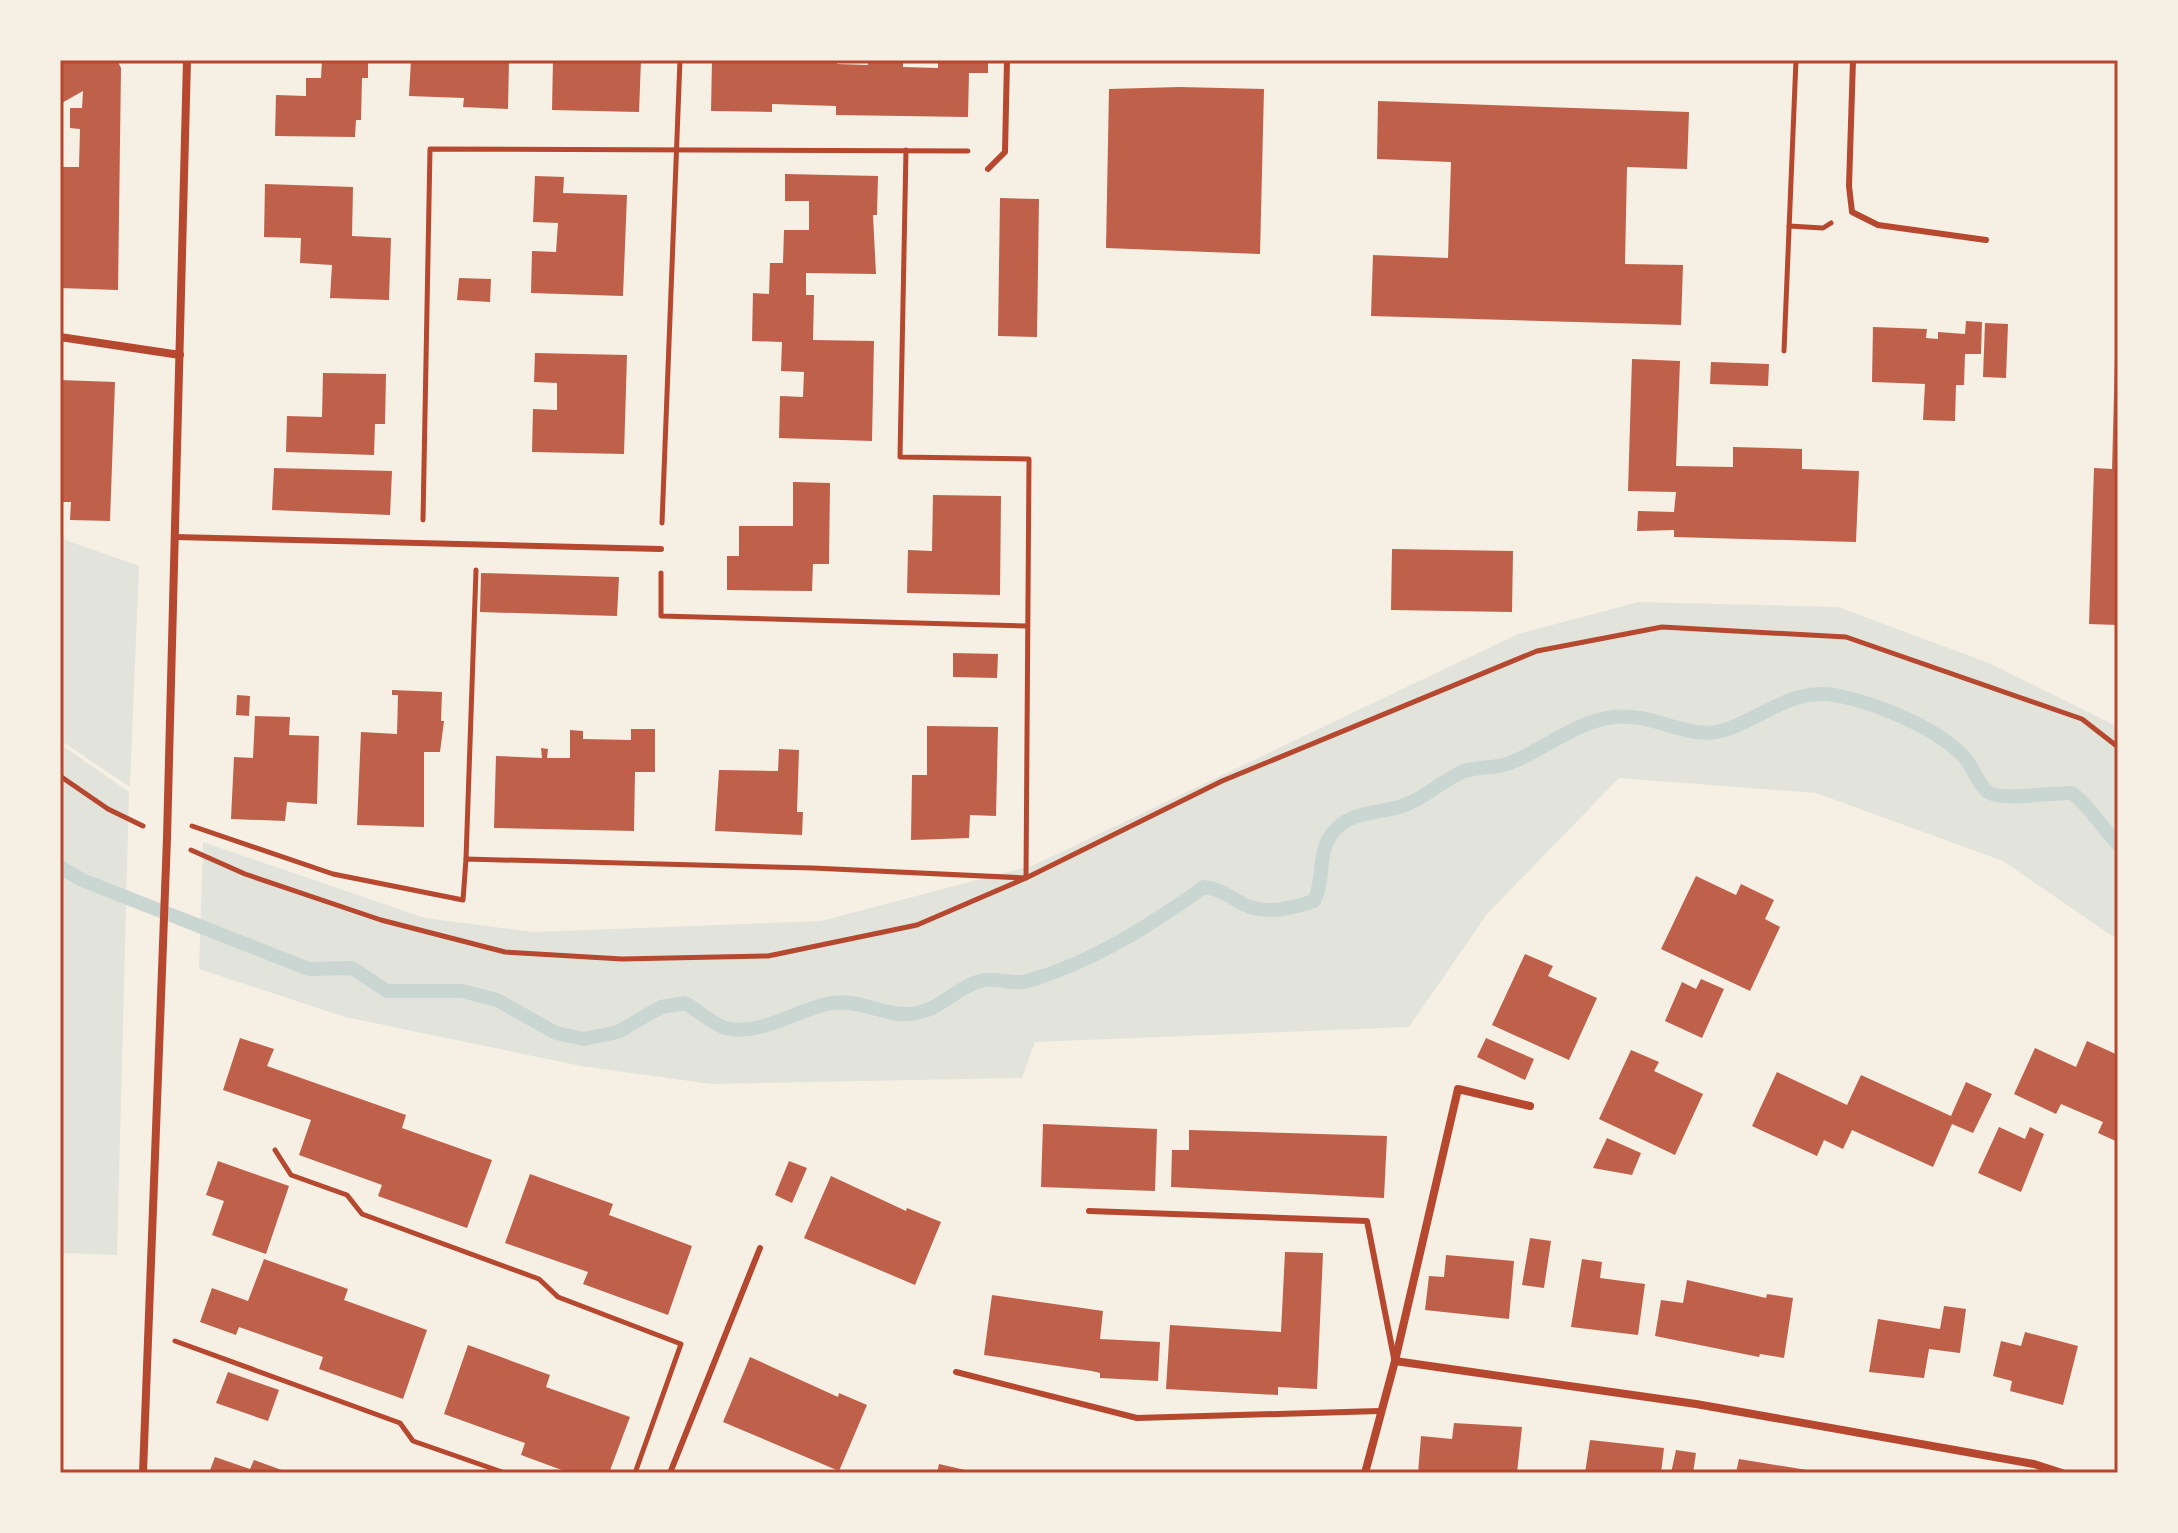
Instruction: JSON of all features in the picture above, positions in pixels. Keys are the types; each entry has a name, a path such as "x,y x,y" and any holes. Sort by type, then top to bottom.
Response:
{"street":[{"path":"143,1473 146,1331 168,818 187,60"},
{"path":"60,337 180,355"},
{"path":"1365,1473 1379,1411 1395,1361 1458,1089 1530,1106"},
{"path":"1395,1361 1696,1404 2034,1464 2062,1473"}],"lane":[{"path":"988,169 1005,152 1007,60"},
{"path":"1853,60 1849,186 1852,212 1878,225 1986,240"},
{"path":"175,537 661,549"},
{"path":"1089,1211 1367,1221 1395,1361"},
{"path":"670,1473 760,1248"},
{"path":"956,1372 1137,1418 1379,1411"}],"path":[{"path":"680,60 661,616 1027,626"},
{"path":"1784,351 1796,60"},
{"path":"423,544 430,149 1005,152"},
{"path":"906,150 900,457 1029,459 1026,878"},
{"path":"1789,226 1823,228 1852,212"},
{"path":"168,818 333,874 463,900 477,545"},
{"path":"60,776 108,809 245,874 381,920 505,952 622,959 768,956 917,925 1026,878 1222,781 1537,651 1662,627 1846,637 2082,719 2118,747"},
{"path":"466,859 813,868 1026,878"},
{"path":"275,1150 291,1175 347,1195 362,1214 539,1279 558,1297 681,1344 635,1473"},
{"path":"146,1331 400,1423 413,1441 505,1473"}],"shaded area":[{"path":"60,538 139,566 130,787 60,740"},
{"path":"1638,602 1838,607 1989,663 2116,726 2118,940 2003,861 1816,793 1619,778 1487,914 1409,1027 1035,1042 1022,1078 711,1084 581,1066 345,1017 199,969 203,842 425,918 534,932 821,921 1034,865 1518,634"},
{"path":"60,744 129,792 117,1255 60,1253"}],"building":[{"path":"60,60 117,60 121,68 118,290 60,288 60,167 79,167 80,129 70,128 70,108 82,108 83,91 60,104"},
{"path":"322,60 368,60 368,78 362,78 361,120 356,120 355,137 275,136 276,95 306,96 306,78 321,78"},
{"path":"411,60 509,60 508,109 463,107 464,98 409,96"},
{"path":"553,60 641,60 639,112 552,110"},
{"path":"712,60 837,60 837,64 868,65 868,60 903,60 903,67 938,68 938,60 988,60 988,73 969,73 968,117 836,115 836,106 772,104 772,112 711,111"},
{"path":"1109,89 1264,89 1260,254 1106,248"},
{"path":"1378,101 1689,112 1687,169 1627,167 1625,264 1683,265 1681,325 1371,316 1373,255 1448,258 1451,162 1377,159"},
{"path":"785,174 878,176 877,215 873,215 876,274 806,273 806,295 814,295 813,340 874,341 872,441 779,438 780,396 803,397 804,372 781,371 782,342 752,341 753,293 769,294 770,263 783,263 784,230 809,230 809,201 785,201"},
{"path":"535,176 564,177 563,193 627,195 623,296 531,293 532,251 556,252 558,223 533,222"},
{"path":"265,184 353,187 352,236 391,238 389,300 330,298 332,265 300,263 301,238 264,237"},
{"path":"1000,198 1039,199 1037,337 998,336"},
{"path":"459,278 491,279 490,302 457,300"},
{"path":"1966,321 1982,322 1981,354 1965,354 1964,385 1956,385 1955,421 1923,420 1925,384 1872,382 1873,327 1927,329 1926,338 1938,339 1938,332 1965,334"},
{"path":"1985,323 2008,324 2006,378 1983,377"},
{"path":"535,353 627,355 624,454 532,452 533,409 557,410 557,383 534,382"},
{"path":"2115,357 2118,625 2089,624 2094,468 2112,469"},
{"path":"1632,359 1680,361 1676,466 1733,467 1733,447 1802,449 1802,469 1859,471 1856,542 1674,537 1674,530 1637,531 1638,511 1674,512 1676,492 1628,491"},
{"path":"1711,362 1769,364 1768,386 1710,384"},
{"path":"323,373 386,374 385,424 375,424 374,455 286,452 287,416 322,417"},
{"path":"60,380 115,382 110,521 70,520 71,502 60,502"},
{"path":"274,468 392,471 390,515 272,510"},
{"path":"793,482 830,483 829,564 813,564 812,591 727,590 727,556 739,556 739,526 793,526"},
{"path":"933,495 1001,496 1000,595 907,593 908,550 932,551"},
{"path":"1392,549 1513,551 1512,612 1391,610"},
{"path":"481,573 619,577 617,616 480,612"},
{"path":"953,653 998,654 997,678 953,677"},
{"path":"392,690 442,692 441,721 444,721 440,752 424,752 424,827 357,825 361,732 397,734 398,695 392,695"},
{"path":"237,695 250,696 249,716 236,715"},
{"path":"255,716 290,717 289,735 319,736 317,804 287,802 285,821 231,819 234,757 253,758"},
{"path":"927,726 998,727 996,816 970,815 969,838 911,840 912,775 927,775"},
{"path":"631,729 655,729 655,772 635,772 634,831 494,828 496,756 542,758 541,748 548,749 547,758 570,758 570,730 583,731 583,739 631,740"},
{"path":"779,749 799,750 797,812 803,812 802,835 715,831 719,770 778,771"},
{"path":"1696,876 1736,895 1741,884 1774,900 1765,919 1780,927 1750,991 1661,949"},
{"path":"1525,954 1553,966 1548,976 1597,998 1569,1060 1492,1025"},
{"path":"1701,979 1724,989 1702,1038 1665,1021 1682,982 1696,989"},
{"path":"240,1038 274,1049 267,1066 406,1115 402,1128 492,1160 467,1228 378,1196 382,1185 299,1155 311,1120 223,1090"},
{"path":"1486,1038 1534,1059 1525,1080 1477,1057"},
{"path":"2087,1041 2118,1055 2118,1142 2098,1133 2103,1122 2061,1104 2056,1114 2014,1094 2035,1048 2076,1067"},
{"path":"1631,1050 1659,1062 1654,1071 1703,1094 1675,1155 1599,1119"},
{"path":"1777,1072 1847,1105 1861,1075 1951,1116 1966,1082 1992,1094 1973,1133 1952,1124 1933,1167 1852,1130 1843,1149 1824,1140 1817,1156 1752,1126"},
{"path":"1043,1124 1157,1129 1155,1191 1041,1187"},
{"path":"1999,1127 2025,1139 2030,1127 2044,1134 2021,1192 1978,1173"},
{"path":"1189,1130 1387,1136 1384,1198 1171,1187 1172,1150 1189,1150"},
{"path":"1607,1138 1641,1153 1632,1175 1593,1168"},
{"path":"218,1161 289,1186 266,1254 212,1235 224,1201 206,1195"},
{"path":"789,1161 807,1168 792,1203 775,1195"},
{"path":"530,1174 613,1204 609,1215 692,1246 668,1315 583,1284 588,1272 505,1243"},
{"path":"831,1176 906,1211 907,1208 941,1222 915,1285 804,1238"},
{"path":"1530,1238 1551,1241 1544,1288 1522,1285"},
{"path":"1285,1252 1323,1253 1317,1389 1278,1387 1278,1395 1166,1389 1170,1325 1281,1332"},
{"path":"1446,1255 1514,1261 1509,1319 1425,1310 1429,1276 1444,1277"},
{"path":"264,1259 348,1289 344,1300 427,1330 403,1399 319,1369 323,1357 239,1327 236,1335 200,1322 212,1288 248,1301"},
{"path":"1582,1259 1602,1262 1600,1278 1645,1284 1638,1335 1571,1327"},
{"path":"1687,1280 1766,1298 1767,1294 1793,1298 1784,1358 1760,1354 1759,1357 1655,1336 1661,1300 1683,1303"},
{"path":"992,1295 1103,1311 1100,1339 1160,1342 1158,1381 1100,1378 1100,1373 1092,1371 984,1355"},
{"path":"1944,1306 1966,1309 1960,1353 1929,1349 1924,1378 1869,1372 1878,1319 1940,1329"},
{"path":"2025,1332 2078,1346 2063,1405 2010,1391 2012,1381 1993,1376 2001,1341 2021,1346"},
{"path":"468,1345 550,1375 546,1387 630,1417 609,1473 570,1473 521,1455 525,1443 444,1414"},
{"path":"750,1357 838,1397 839,1393 867,1405 839,1471 723,1422"},
{"path":"228,1372 279,1390 268,1421 216,1403"},
{"path":"1454,1423 1522,1427 1517,1473 1418,1473 1421,1436 1452,1439"},
{"path":"1590,1440 1664,1448 1661,1473 1585,1473"},
{"path":"1676,1450 1696,1453 1693,1473 1671,1473"},
{"path":"215,1457 250,1469 254,1460 290,1473 209,1473"},
{"path":"1739,1459 1813,1471 1736,1473"},
{"path":"939,1464 974,1472 937,1473"}],"waterway":[{"path":"60,867 82,880 309,969 352,968 387,991 462,991 497,1000 556,1033 584,1039 618,1032 661,1007 685,1003 711,1021 739,1030 752,1029 819,1006 842,1002 890,1013 920,1012 980,981 1022,982 1075,964 1141,929 1204,887 1262,910 1306,904 1314,901 1318,892 1323,854 1330,836 1343,823 1358,816 1408,804 1462,772 1510,763 1586,724 1614,717 1642,718 1709,733 1736,726 1807,695 1840,696 1889,711 1939,736 1964,757 1981,784 1995,795 2072,793 2118,844"}]}
